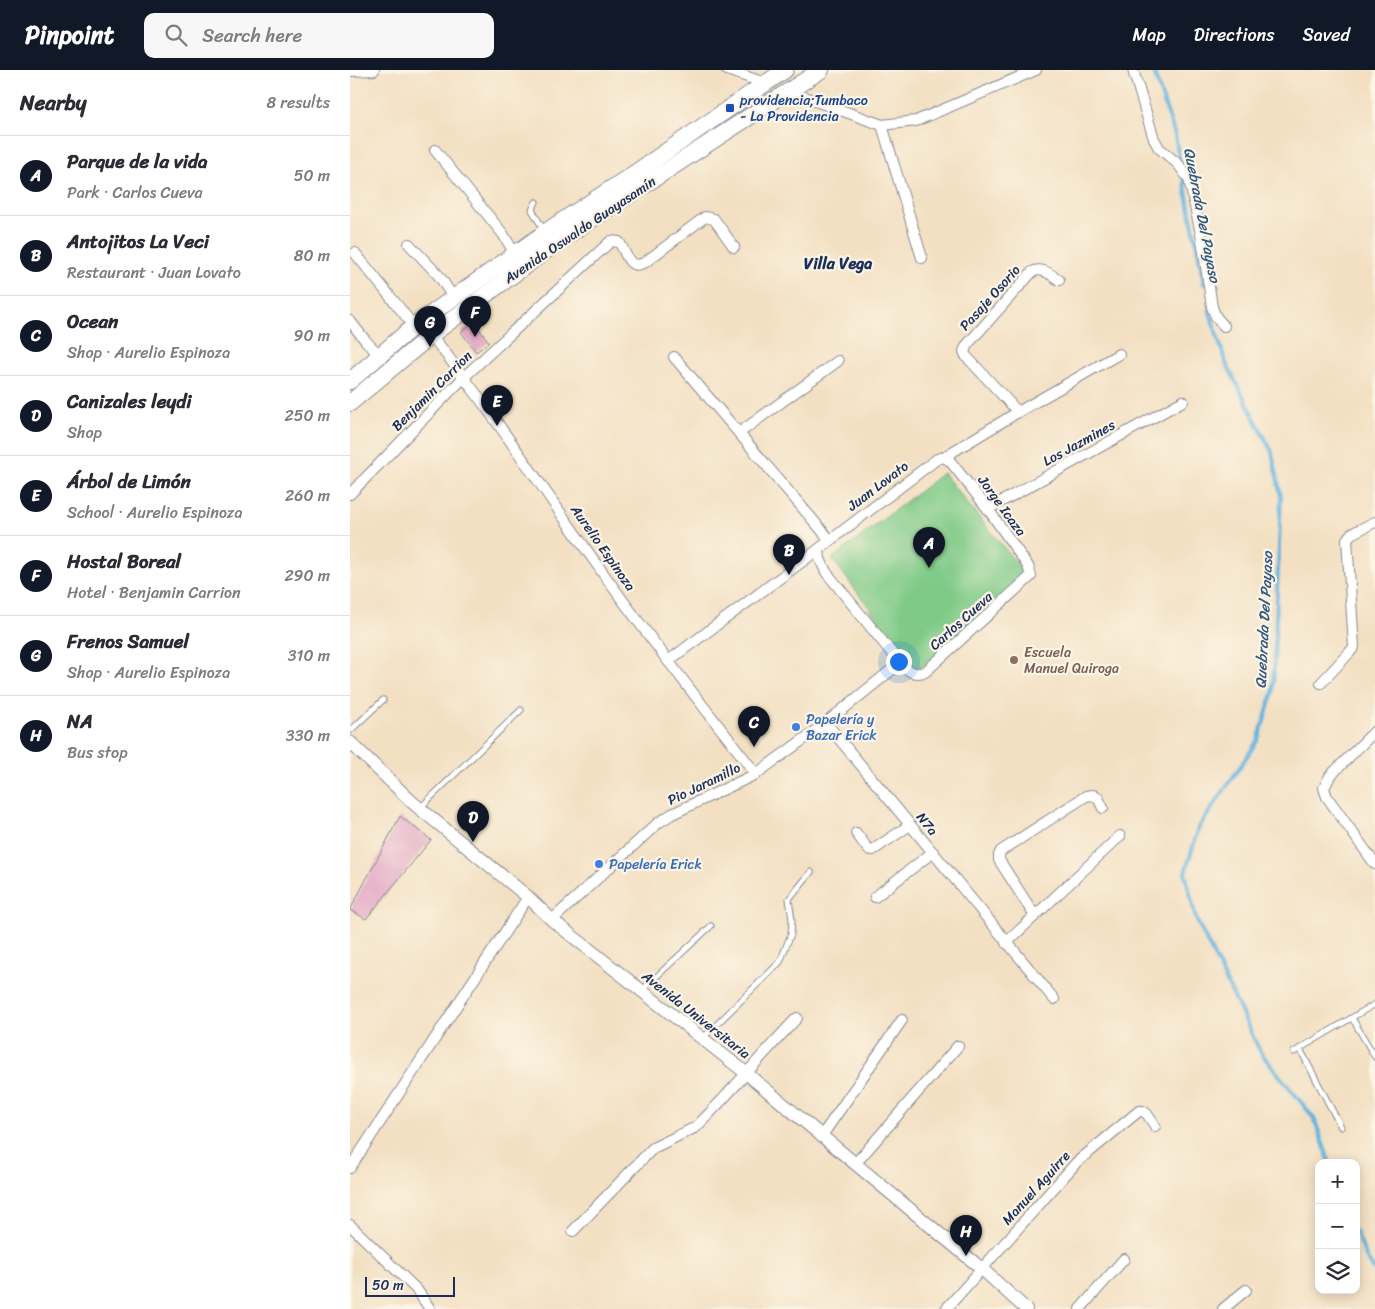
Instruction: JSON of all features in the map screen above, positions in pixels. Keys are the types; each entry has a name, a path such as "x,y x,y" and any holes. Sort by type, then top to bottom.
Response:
{"main road":[{"name":"Avenida Oswaldo Guayasamín","path":"352,375 380,356 414,326 545,232 785,70"},
{"name":"Avenida Oswaldo Guayasamín","path":"350,403 431,335 563,238 820,70"}],"street":[{"path":"350,71 374,70"},
{"path":"727,70 765,83"},
{"path":"788,91 882,125 916,121 1036,70"},
{"path":"1133,70 1158,148 1178,164 1189,179 1202,239 1212,307 1216,317 1224,326"},
{"path":"882,125 922,258"},
{"path":"435,150 503,234 515,254"},
{"name":"Benjamin Carrion","path":"350,494 464,376 611,241 619,242 629,262 633,265 638,265 706,217 714,219 734,247"},
{"path":"409,244 440,277 454,299"},
{"path":"355,253 414,326"},
{"name":"Pasaje Osorio","path":"1018,412 966,356 964,351 967,345 1032,272 1042,269 1058,280"},
{"path":"350,321 380,356"},
{"name":"Aurelio Espinoza","path":"431,335 464,376 612,586 756,774"},
{"name":"Juan Lovato","path":"668,661 936,459 944,457 1119,354"},
{"path":"674,357 830,540"},
{"path":"739,434 838,361"},
{"name":"Los Jazmines","path":"988,509 1182,401"},
{"name":"Jorge Icaza","path":"944,457 950,461 988,509 1028,566 1031,576"},
{"path":"1321,683 1354,647 1348,539 1350,534 1375,522"},
{"name":"Carlos Cueva","path":"819,549 820,560 826,572 900,663 912,673 918,674 925,672 1031,576"},
{"name":"Pio Jaramillo","path":"552,920 658,823 672,814 756,774 826,723 900,663"},
{"name":"N7a","path":"826,723 1054,999"},
{"path":"1375,731 1330,776 1324,788 1327,797 1375,864"},
{"name":"Avenida Universitaria","path":"350,742 419,808 528,897 552,920 746,1073 982,1269 1026,1309"},
{"path":"1035,916 999,860 1001,851 1086,796 1093,795 1098,798 1103,808"},
{"path":"856,833 868,849 873,850 910,825"},
{"path":"1006,943 1120,836"},
{"path":"875,897 932,852"},
{"path":"350,1168 528,897"},
{"path":"573,1231 653,1148 696,1127 736,1088 746,1073 797,1018"},
{"path":"821,1137 902,1020"},
{"path":"855,1164 958,1046"},
{"name":"Manuel Aguirre","path":"946,1309 1076,1162 1139,1112 1143,1111 1148,1114 1155,1126"},
{"path":"350,1225 417,1290 430,1309"},
{"path":"1080,1309 1124,1259"},
{"path":"1223,1309 1246,1290"}],"lane":[{"path":"536,202 532,210 545,232"},
{"path":"350,731 383,700"},
{"path":"419,808 521,710"},
{"path":"703,1038 780,962 791,934 792,920 789,899 810,872"},
{"path":"642,990 711,926"},
{"path":"1341,1127 1297,1051 1375,1004"},
{"path":"1352,1018 1375,1057"}],"green space":[{"path":"943,473 1027,576 917,671 832,559"}],"building":[{"path":"474,322 489,342 476,352 461,332"},
{"path":"400,816 431,840 366,919 350,910"}],"waterway":[{"name":"Quebrada Del Payaso","path":"1153,70 1175,135 1180,163"},
{"name":"Quebrada Del Payaso","path":"1183,175 1204,284"},
{"name":"Quebrada Del Payaso","path":"1209,310 1226,363 1272,452 1281,497 1273,692 1258,740 1199,827 1185,873 1196,919 1261,1053 1314,1118 1329,1159"},
{"name":"Quebrada Del Payaso","path":"1360,1241 1366,1257 1375,1271"}],"place":[{"name":"providencia;Tumbaco - La Providencia","path":"730,108"},
{"name":"Hostal Boreal","path":"475,337"},
{"name":"Frenos Samuel","path":"430,347"},
{"name":"Árbol de Limón","path":"497,426"},
{"name":"Parque de la vida","path":"929,568"},
{"name":"Antojitos La Veci","path":"789,575"},
{"name":"Escuela Manuel Quiroga","path":"1014,660"},
{"name":"Papelería y Bazar Erick","path":"796,727"},
{"name":"Ocean","path":"754,747"},
{"name":"Canizales leydi","path":"473,842"},
{"name":"Papelería Erick","path":"599,864"},
{"name":"NA","path":"966,1256"}],"district":[{"name":"Villa Vega","path":"838,263"}]}
